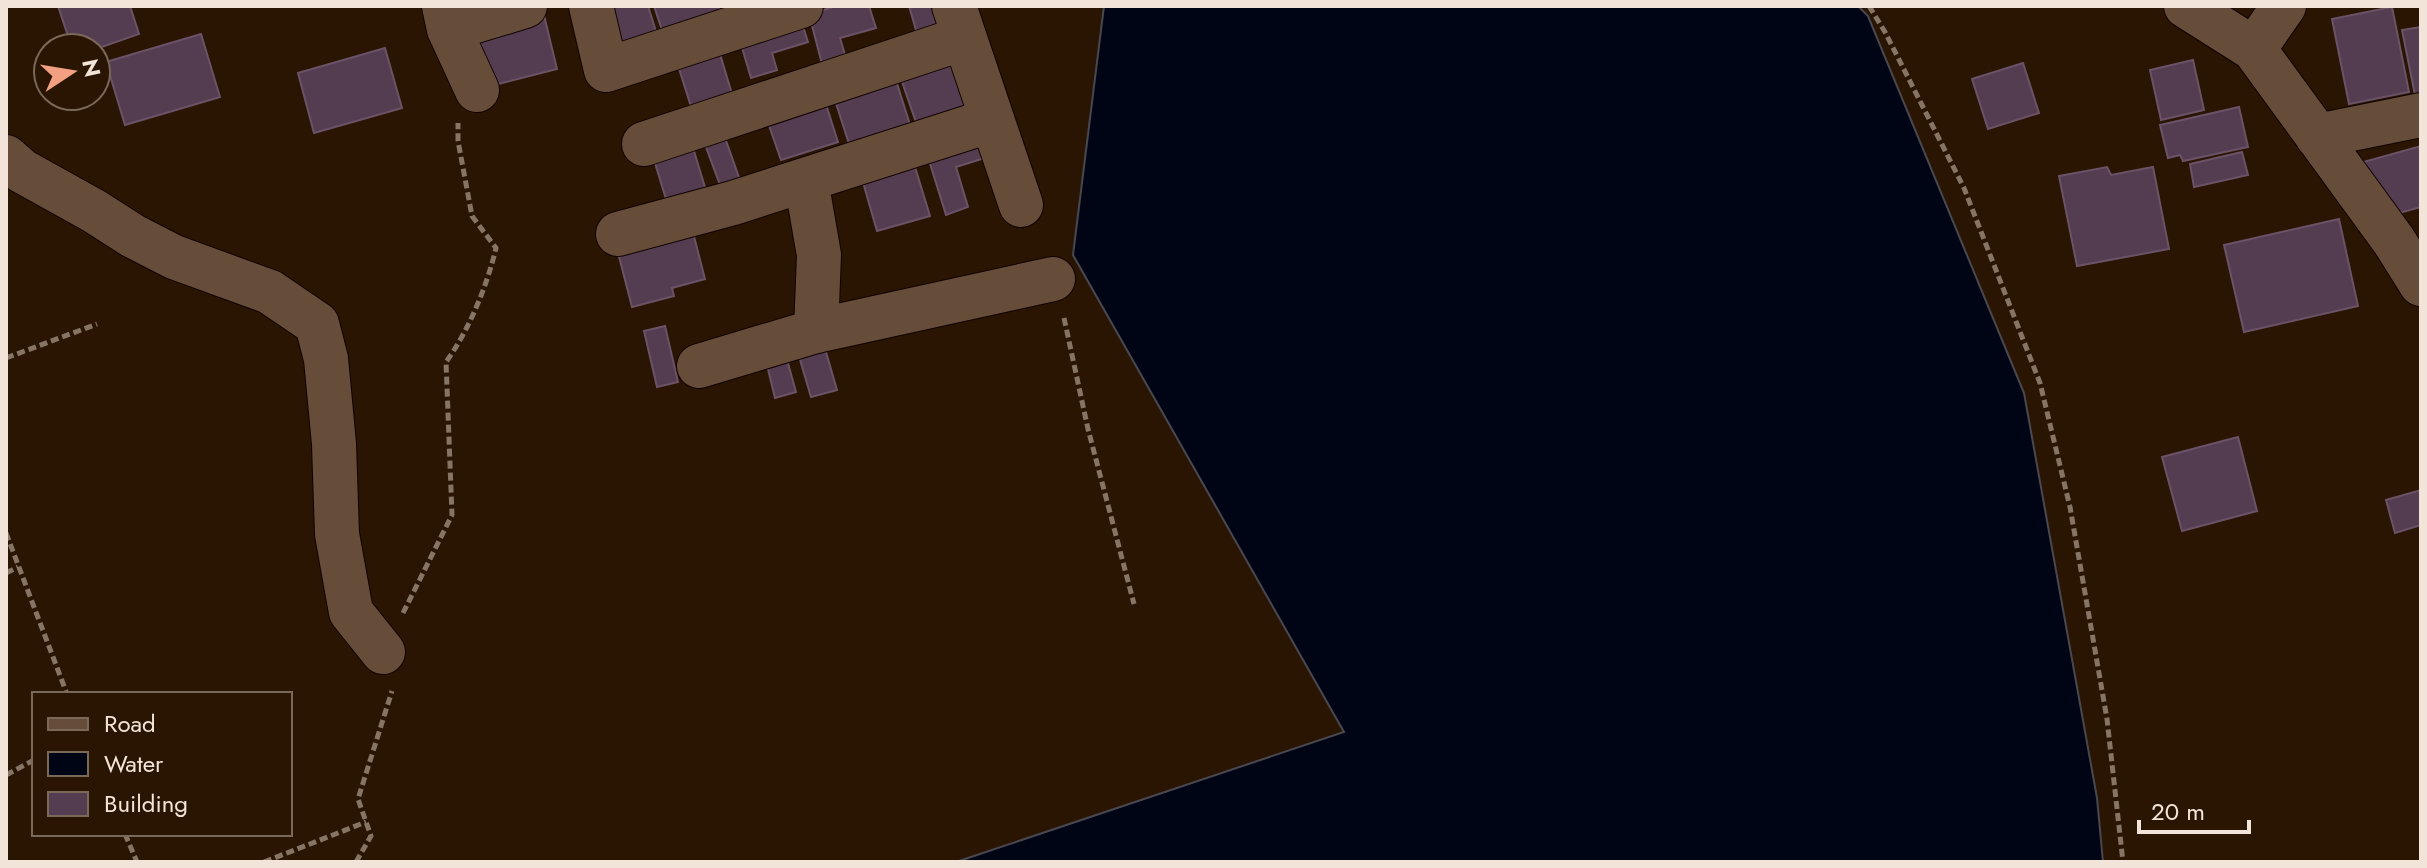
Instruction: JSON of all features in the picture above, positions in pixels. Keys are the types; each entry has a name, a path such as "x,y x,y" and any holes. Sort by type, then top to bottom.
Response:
{"street":[{"path":"477,90 446,18 525,6"},
{"path":"591,6 606,70 801,6"},
{"path":"2186,6 2254,49 2417,269"},
{"path":"2254,49 2284,6"},
{"path":"644,144 959,22 1021,205"},
{"path":"2317,136 2421,115"},
{"path":"618,234 733,203 992,120"},
{"path":"6,157 22,171 133,236 174,257 270,292 317,324 327,373 334,444 337,534 351,612 383,652"},
{"path":"806,180 819,255 816,331"},
{"path":"699,366 816,331 1053,279"}],"path":[{"path":"1869,6 1964,188 2040,383 2070,507 2094,643 2107,719 2123,862"},
{"path":"356,862 371,836 358,799 394,684 378,662 452,515 446,362 457,347 491,268 496,248 472,216 458,141 458,109 477,90"},
{"path":"1053,279 1058,288 1088,429 1134,604"},
{"path":"6,358 97,324"},
{"path":"6,533 66,692"},
{"path":"6,573 18,567"},
{"path":"6,775 32,761"},
{"path":"264,862 366,822"},
{"path":"126,836 137,862"}],"water":[{"path":"1104,6 1858,6 1868,16 2024,393 2097,798 2103,862 956,862 1344,732 1073,255"}],"building":[{"path":"58,6 130,6 139,34 112,43 112,32 67,32"},
{"path":"605,6 648,6 659,41 620,53"},
{"path":"654,6 718,6 722,18 664,36"},
{"path":"837,6 869,6 876,28 840,38 846,58 822,64 809,14"},
{"path":"909,6 937,6 944,30 918,37"},
{"path":"542,7 557,69 483,88 467,26"},
{"path":"2392,7 2409,92 2349,104 2332,19"},
{"path":"799,14 808,42 772,53 777,70 751,78 738,34"},
{"path":"2421,27 2421,94 2415,95 2402,30"},
{"path":"201,34 220,97 125,125 112,82 112,60"},
{"path":"717,44 735,104 694,116 675,56"},
{"path":"385,48 402,108 314,133 298,73"},
{"path":"952,48 974,112 919,131 897,67"},
{"path":"2193,60 2204,110 2161,120 2150,70"},
{"path":"2023,63 2039,113 1988,129 1972,79"},
{"path":"894,74 912,131 851,150 833,94"},
{"path":"824,98 838,142 781,160 766,117"},
{"path":"2239,107 2248,147 2183,161 2180,155 2168,158 2160,125"},
{"path":"723,132 742,186 723,193 703,139"},
{"path":"985,135 991,156 956,167 968,207 946,215 927,154"},
{"path":"690,138 708,197 669,209 651,150"},
{"path":"2421,146 2421,207 2388,216 2356,164"},
{"path":"2242,152 2248,175 2194,187 2190,164"},
{"path":"912,157 930,216 877,231 860,172"},
{"path":"2107,167 2111,175 2153,167 2169,249 2077,266 2059,176"},
{"path":"2339,219 2358,306 2244,332 2224,245"},
{"path":"690,221 705,279 672,288 674,296 632,307 615,241"},
{"path":"665,326 678,382 657,387 644,331"},
{"path":"824,345 837,390 811,397 798,353"},
{"path":"786,356 796,392 775,398 766,361"},
{"path":"2238,437 2257,511 2182,531 2162,457"},
{"path":"2421,490 2421,525 2395,533 2386,500"}]}
